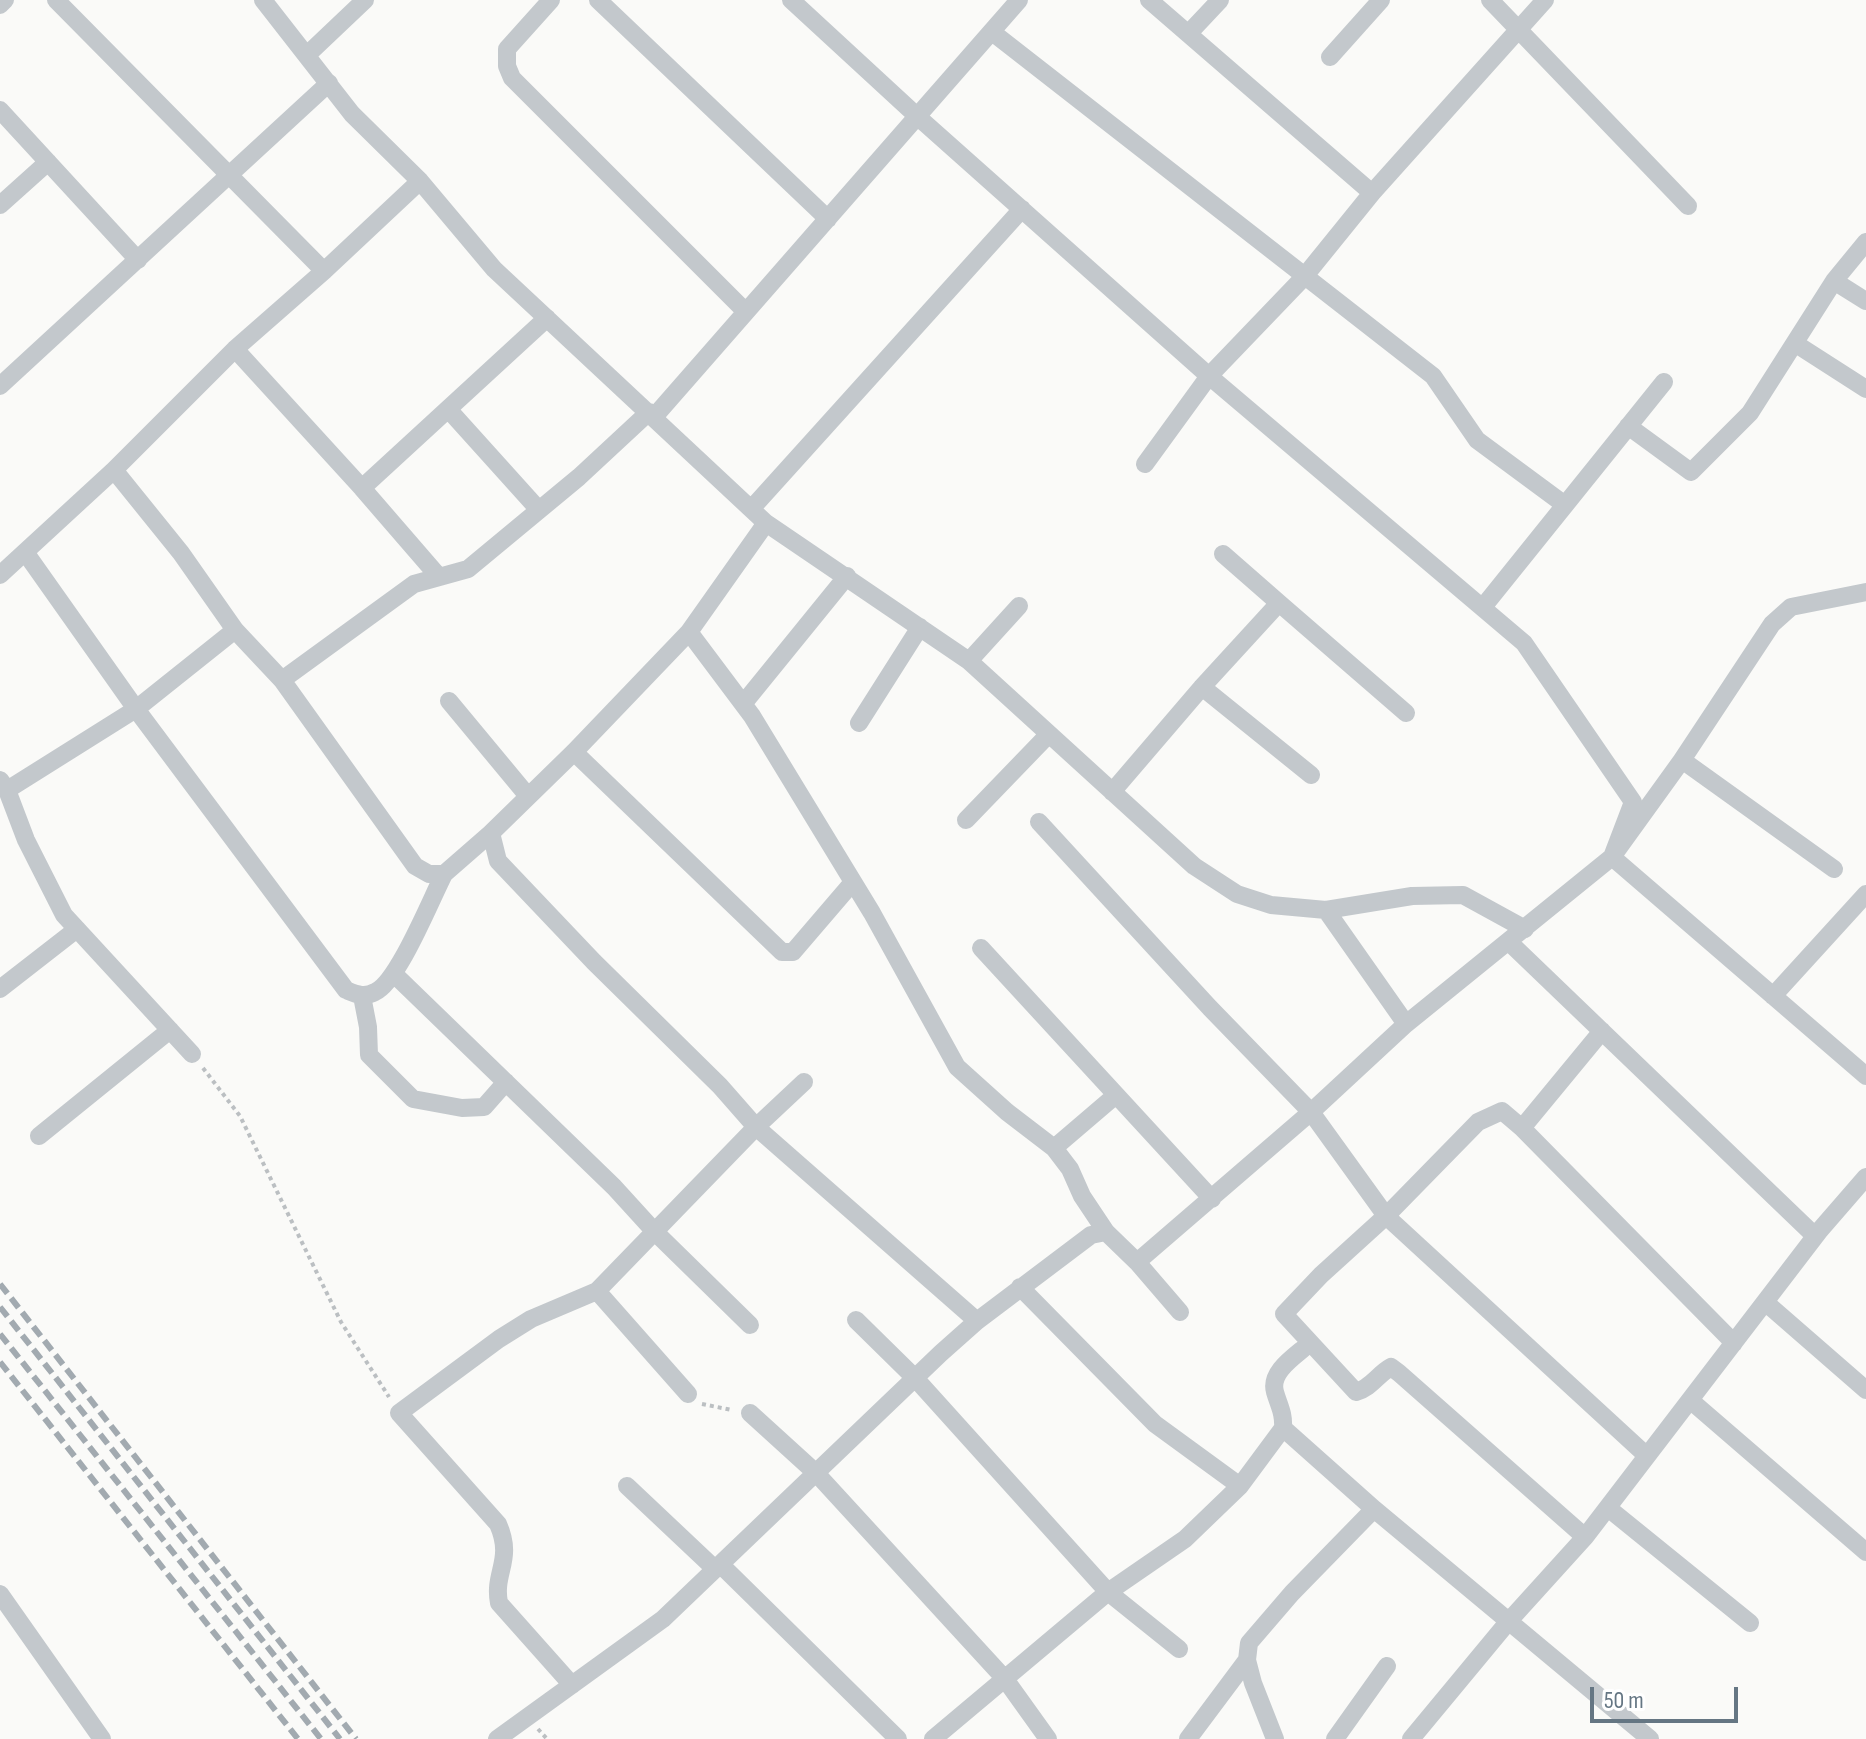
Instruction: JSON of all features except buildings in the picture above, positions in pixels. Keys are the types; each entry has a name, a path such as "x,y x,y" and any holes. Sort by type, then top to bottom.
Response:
{"street":[{"path":"0,5 5,0"},
{"path":"56,0 324,271"},
{"path":"263,0 352,114 420,181 494,269 766,523 969,661 1194,866 1237,894 1271,905 1326,910 1412,896 1463,895 1525,929"},
{"path":"307,55 365,0"},
{"path":"551,0 507,49 507,66 512,78 745,311"},
{"path":"598,0 828,219"},
{"path":"791,0 1209,376 1524,643 1633,802 1612,857"},
{"path":"1149,0 1372,193"},
{"path":"1189,33 1220,0"},
{"path":"1330,57 1381,0"},
{"path":"1490,0 1688,206"},
{"path":"1145,464 1209,376 1304,277 1372,193 1545,0"},
{"path":"282,680 414,584 468,569 651,415 918,117 992,32 1009,4"},
{"path":"992,32 1433,376 1477,440 1565,505"},
{"path":"0,386 329,83"},
{"path":"0,110 138,260"},
{"path":"0,205 48,162"},
{"path":"0,575 114,470 235,349 420,181"},
{"path":"752,508 1022,209"},
{"path":"1628,426 1691,472 1750,413 1834,281 1866,242"},
{"path":"1834,281 1866,301"},
{"path":"362,488 547,318"},
{"path":"1796,344 1866,389"},
{"path":"235,349 439,577"},
{"path":"1483,607 1664,382"},
{"path":"448,409 539,510"},
{"path":"114,470 181,553 235,630 282,680 415,866 429,874 444,874"},
{"path":"25,552 136,709 346,990 362,996 378,992 394,974 444,874 574,752 689,632 766,523"},
{"path":"1223,554 1406,713"},
{"path":"743,704 847,576"},
{"path":"1137,1262 1311,1112 1406,1024 1510,943 1612,857 1682,760 1772,624 1791,607 1866,592"},
{"path":"1112,792 1279,603"},
{"path":"969,661 1019,606"},
{"path":"859,723 920,627"},
{"path":"192,1054 64,915 26,840 3,785 136,709 235,630"},
{"path":"689,632 743,704 853,882 957,1067 1007,1112 1054,1148 1070,1169 1082,1196 1106,1232 1180,1312"},
{"path":"1202,687 1311,775"},
{"path":"449,701 527,795"},
{"path":"966,820 1049,734"},
{"path":"574,752 782,952 793,952 853,882"},
{"path":"1682,760 1834,869"},
{"path":"1039,822 1210,1008 1311,1112 1386,1216 1647,1456"},
{"path":"491,833 498,861 594,962 720,1086 756,1127 977,1321"},
{"path":"1612,857 1866,1076"},
{"path":"1773,996 1866,894"},
{"path":"1326,910 1406,1024"},
{"path":"0,989 77,929"},
{"path":"1510,943 1815,1236"},
{"path":"981,948 1212,1199"},
{"path":"394,974 614,1187 750,1325"},
{"path":"362,996 369,1055 413,1099 462,1108 484,1107 506,1082"},
{"path":"39,1136 170,1030"},
{"path":"1522,1128 1602,1031"},
{"path":"572,1685 499,1603 496,1589 506,1554 505,1540 498,1524 399,1413 531,1319 597,1291 756,1127 804,1082"},
{"path":"1054,1148 1116,1095"},
{"path":"1585,1537 1391,1367 1364,1390 1356,1392 1284,1314 1478,1122 1502,1111 1734,1343"},
{"path":"1411,1739 1508,1622 1585,1537 1815,1236 1865,1178"},
{"path":"497,1739 663,1619 977,1321 1091,1235 1106,1232"},
{"path":"1020,1287 1155,1424 1189,1452 1240,1486"},
{"path":"597,1291 688,1394"},
{"path":"1765,1302 1866,1390"},
{"path":"856,1320 915,1378 1108,1592 1179,1649"},
{"path":"933,1739 1108,1592 1185,1539 1240,1486 1283,1428 1282,1407 1274,1381 1276,1374 1310,1343"},
{"path":"1690,1400 1866,1552"},
{"path":"750,1413 816,1473 1005,1679 1048,1739"},
{"path":"1283,1428 1374,1509 1650,1739"},
{"path":"627,1486 718,1567 898,1739"},
{"path":"1608,1508 1750,1623"},
{"path":"1275,1739 1253,1683 1247,1660 1249,1643 1301,1583 1374,1509"},
{"path":"0,1594 102,1739"},
{"path":"1188,1739 1247,1660"},
{"path":"1335,1739 1387,1666"}],"path":[{"path":"192,1054 240,1116 341,1322 399,1413"},
{"path":"688,1394 710,1408 750,1413"}],"railway":[{"path":"0,1284 356,1739"},
{"path":"0,1307 340,1739"},
{"path":"0,1334 321,1739"},
{"path":"0,1362 298,1739"}]}
